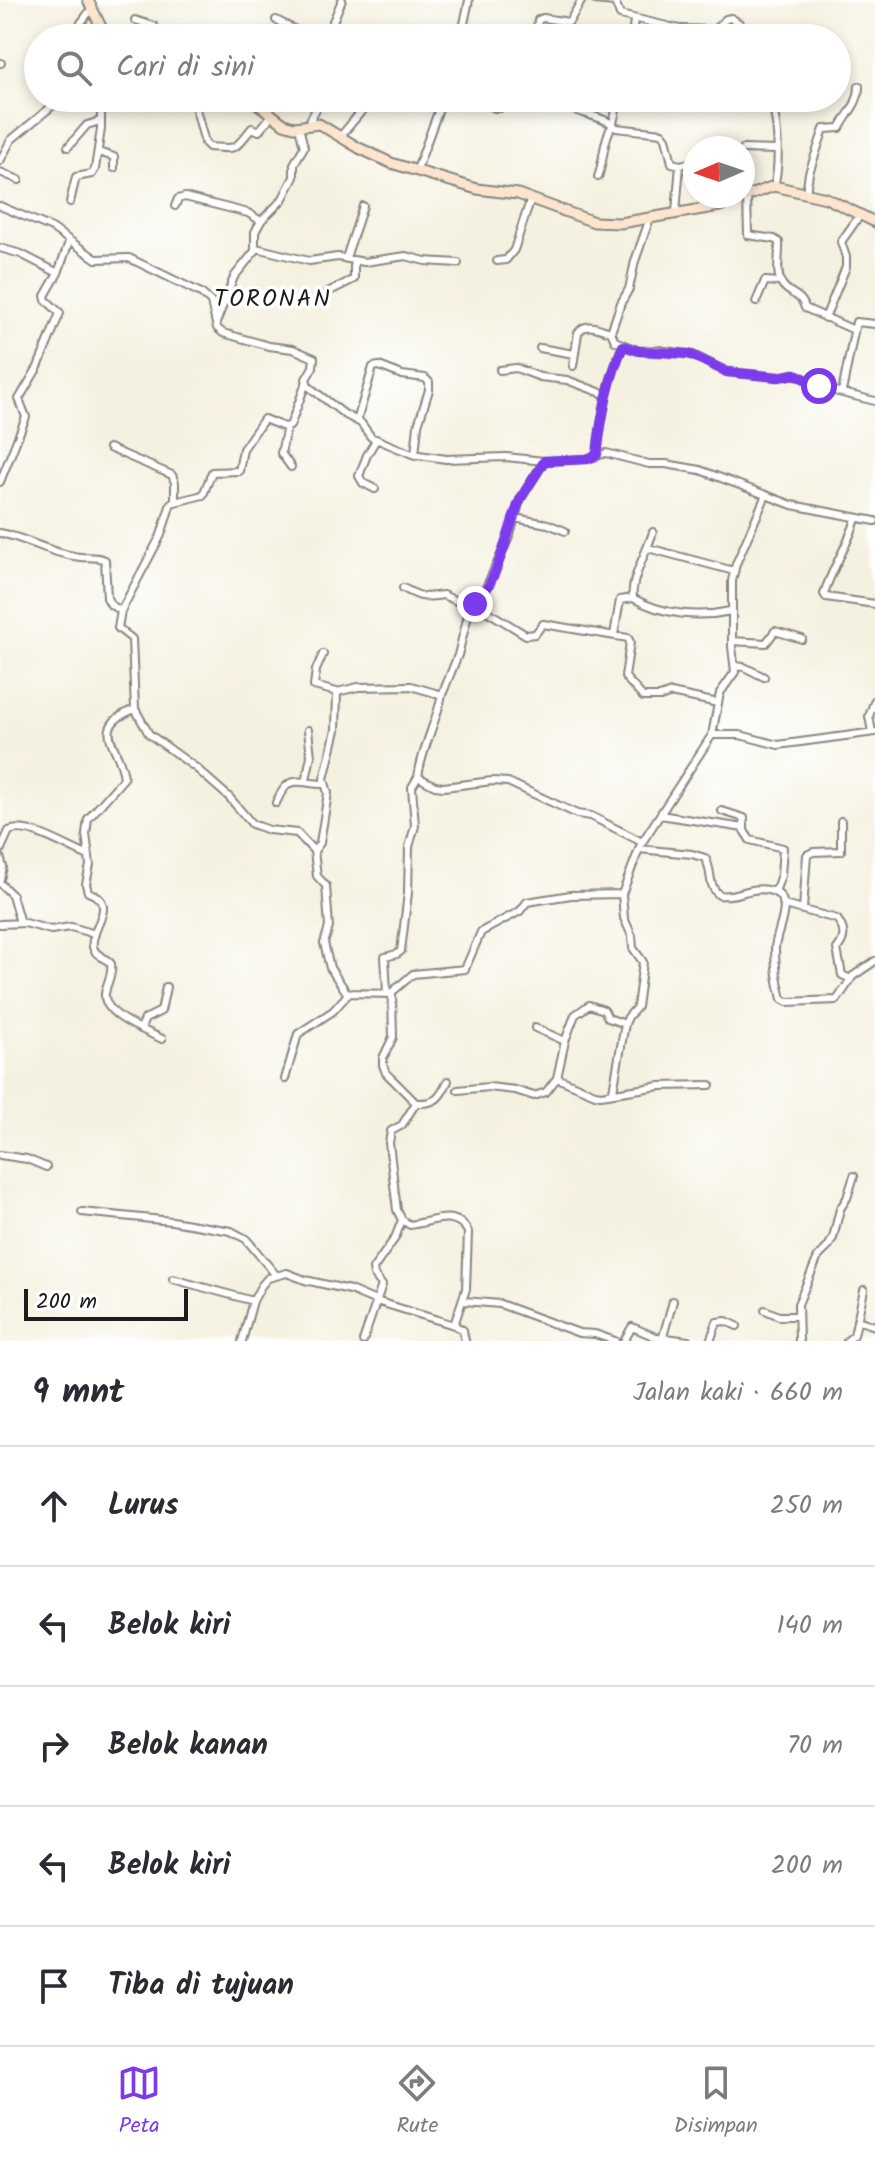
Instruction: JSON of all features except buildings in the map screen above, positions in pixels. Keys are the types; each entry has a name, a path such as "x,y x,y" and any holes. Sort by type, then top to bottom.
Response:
{"street":[{"path":"332,24 342,0"},
{"path":"464,24 469,0"},
{"path":"538,24 543,18 569,22 582,0"},
{"path":"595,0 619,2 620,15 657,24"},
{"path":"78,24 90,4"},
{"path":"90,4 100,24"},
{"path":"720,24 731,18 739,24"},
{"path":"633,24 634,19"},
{"path":"135,20 148,24"},
{"path":"276,20 284,24"},
{"path":"806,193 824,129 840,128 859,101 859,86"},
{"path":"0,161 11,140 45,112"},
{"path":"70,202 76,177 94,172 100,112"},
{"path":"197,112 205,143 209,147 230,150 252,128 259,131 272,115"},
{"path":"269,112 284,124 319,124 374,156 416,172 477,189 531,198 594,222 620,223 705,208"},
{"path":"216,324 234,277 256,248 255,232 291,185 294,164 304,147 304,125 313,112"},
{"path":"340,137 361,112"},
{"path":"416,172 439,112"},
{"path":"576,112 613,124 616,128 662,133 672,163 683,164"},
{"path":"598,177 616,112"},
{"path":"774,112 777,175 774,186"},
{"path":"68,147 87,125 100,121"},
{"path":"755,149 776,150"},
{"path":"98,152 114,157 114,168"},
{"path":"676,212 680,165"},
{"path":"0,172 19,180"},
{"path":"755,193 774,186 806,193 826,198 875,222"},
{"path":"175,206 178,199 185,197 248,213 261,221"},
{"path":"497,261 506,260 514,250 531,198"},
{"path":"0,206 52,228 96,259 129,258 201,293 211,302 218,330 223,333 269,346 293,349 314,358 292,423 287,427 281,453 291,467"},
{"path":"346,258 363,206"},
{"path":"747,208 748,235 779,242 780,282"},
{"path":"825,318 846,267 841,242 860,215"},
{"path":"651,216 635,261 631,285 611,332 615,341 639,351 689,354 727,372 778,377 795,374 819,386 875,401"},
{"path":"0,482 26,417 19,399 38,367 60,313 45,298 69,242"},
{"path":"0,248 21,254 58,273"},
{"path":"256,248 309,261 346,258 364,262 406,256 432,262 458,263"},
{"path":"328,292 354,279 354,261"},
{"path":"756,302 765,281 780,282 802,298 805,308 854,330"},
{"path":"842,392 857,321 875,324"},
{"path":"573,366 578,333 584,326 611,332"},
{"path":"597,455 613,369 623,346"},
{"path":"540,348 574,354"},
{"path":"357,421 373,367 383,366 402,375 427,379 429,390 418,425 415,455"},
{"path":"500,370 516,368 540,377 567,380 607,395"},
{"path":"306,383 357,421 371,437 415,455 446,459 506,457 544,461 587,459 612,454 649,464 700,470 792,505 875,521"},
{"path":"175,500 203,495 212,472 239,471 243,449 264,419 287,427"},
{"path":"375,489 363,483 359,476 376,440"},
{"path":"109,448 172,475 175,483 175,500 161,535 121,611 118,628 132,639 135,709 149,734 196,768 229,797 247,820 269,830 297,833 314,851 317,876 326,889 329,927 324,941 330,968 345,992 389,993 413,974 465,969 481,932 520,911 527,902 571,895 622,894"},
{"path":"448,1081 440,1099 431,1103 416,1103 386,1073 383,1058 393,1037 385,957 401,951 408,893 409,847 415,826 412,787 418,777 423,750 458,655 472,606 483,594 510,535 520,500 544,461"},
{"path":"613,1091 625,1024 637,1007 643,962 633,948 632,935 625,921 622,894 641,845 712,735 720,693 731,679 735,666 731,611 734,571 766,495"},
{"path":"514,518 548,524 565,531"},
{"path":"856,519 849,542 838,557 824,595 875,604"},
{"path":"633,598 633,581 640,571 653,532"},
{"path":"0,533 62,554 102,558 106,563 107,598 111,605 121,611"},
{"path":"648,548 734,571"},
{"path":"403,588 420,597 443,595 472,606 526,635 535,634 543,624 629,640 625,677 643,697 674,693 718,703"},
{"path":"614,635 620,600 633,598 693,616 731,611"},
{"path":"732,641 766,643 775,631 802,639"},
{"path":"323,654 316,670 314,686 337,692 358,687 411,686 442,695"},
{"path":"735,666 764,677"},
{"path":"314,851 320,843 328,793 325,784 336,730 337,692"},
{"path":"712,735 740,735 778,745 874,732 869,716 875,700"},
{"path":"135,709 116,719 109,727 109,739 124,778 88,819 86,889 101,900 102,910 93,949 109,960 112,970 105,994 108,1006 124,1020 162,1039"},
{"path":"306,780 311,756 308,730"},
{"path":"418,777 444,787 508,782 577,814 591,816 641,845 705,858 711,884 719,895 731,896 757,889 775,892 784,905 775,945 782,999 793,1002 837,1000 851,979 875,961"},
{"path":"276,803 283,788 306,780 325,784"},
{"path":"722,811 744,818 743,829 750,840 783,848 781,875 775,892"},
{"path":"660,815 743,829"},
{"path":"803,909 807,855 841,851 841,821"},
{"path":"0,851 9,831 17,828 34,830 89,856"},
{"path":"0,857 3,867 0,881 12,895 20,923"},
{"path":"784,905 837,919 842,925 844,938 838,946 837,957 842,975 851,979"},
{"path":"0,924 20,923 51,930 71,927 95,934"},
{"path":"141,1028 145,1019 161,1011 166,987"},
{"path":"285,1079 298,1034 333,1011 349,993"},
{"path":"458,1090 489,1087 534,1096 546,1092 557,1078 565,1041 575,1015 589,1005 604,1010 608,1018 625,1024"},
{"path":"535,1028 565,1041"},
{"path":"557,1078 599,1095 660,1086 710,1085"},
{"path":"363,1341 382,1282 374,1275 373,1269 393,1241 402,1220 395,1200 389,1156 390,1134 402,1125 416,1103"},
{"path":"0,1155 27,1159 46,1167"},
{"path":"799,1341 801,1295 818,1257 833,1238 840,1209 854,1176"},
{"path":"82,1212 157,1219 231,1231 246,1239 275,1274"},
{"path":"402,1220 415,1225 450,1218 466,1226 464,1301 454,1325"},
{"path":"242,1341 253,1301 268,1278 287,1273 350,1290 454,1325 463,1330 465,1341"},
{"path":"173,1279 253,1301"},
{"path":"847,1341 854,1335 864,1290"},
{"path":"464,1301 500,1304 579,1333 595,1334 615,1341"},
{"path":"664,1341 673,1301"},
{"path":"765,1310 779,1316 798,1316"},
{"path":"857,1320 875,1326"},
{"path":"710,1341 717,1322 726,1321 737,1326"},
{"path":"624,1341 632,1327 664,1341"},
{"path":"664,1341 673,1337 688,1341"}],"district":[{"name":"TORONAN","path":"273,299"}],"route":[{"path":"475,604 480,600 502,554 520,500 544,461 587,459 597,455 600,423 611,376 623,346 639,351 689,354 727,372 778,377 795,374 819,386"}]}
